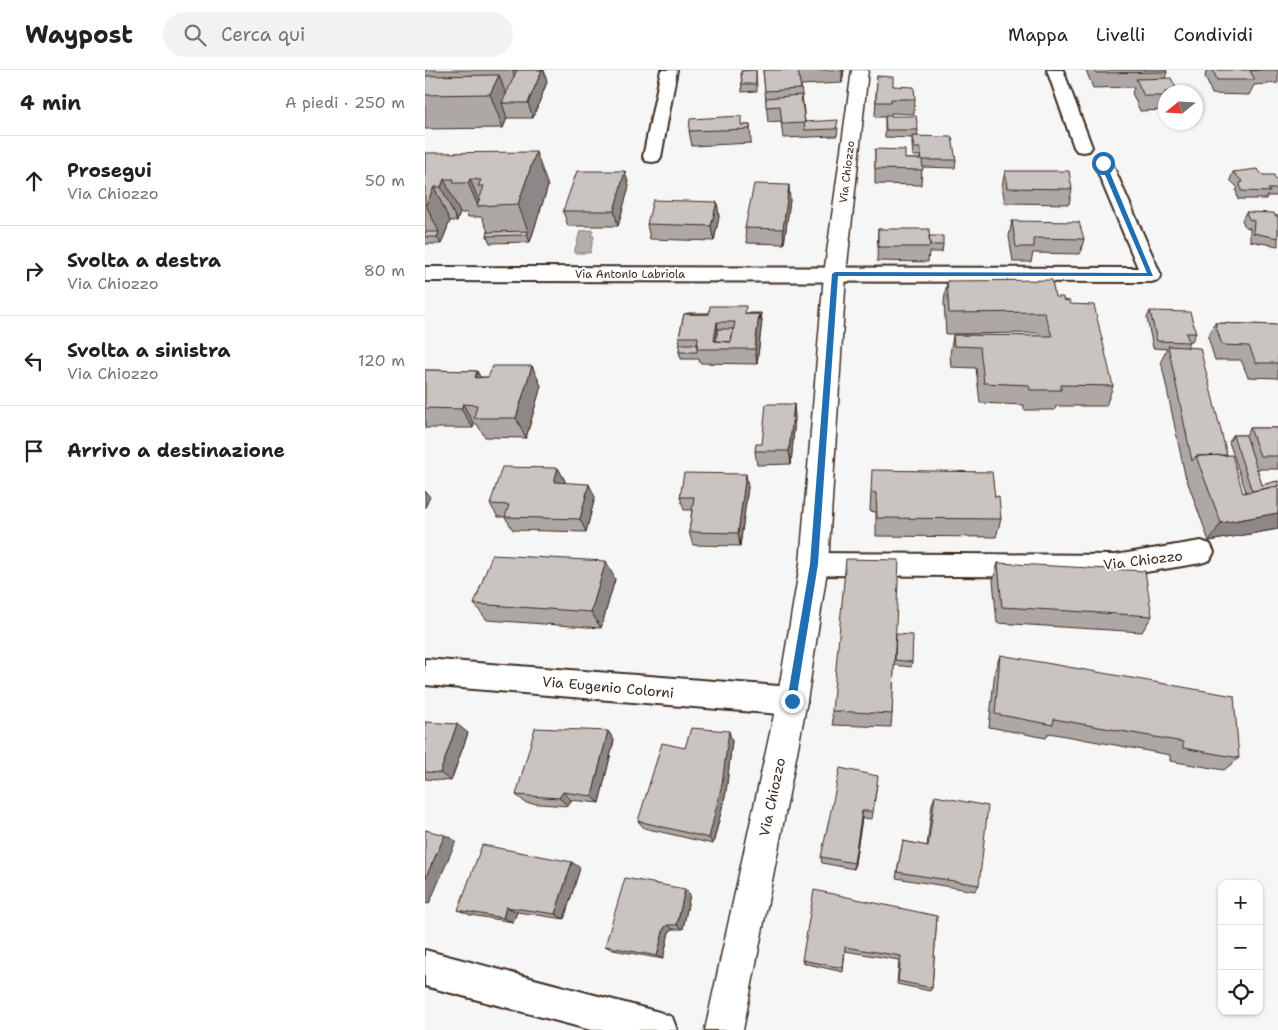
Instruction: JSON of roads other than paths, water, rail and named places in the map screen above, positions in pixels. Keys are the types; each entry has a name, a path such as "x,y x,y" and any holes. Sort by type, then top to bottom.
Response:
{"street":[{"path":"652,157 669,70"},
{"name":"Via Chiozzo","path":"724,1030 792,701 814,564 835,274 860,70"},
{"path":"1055,70 1083,147"},
{"path":"835,274 1151,275 1103,163"},
{"name":"Via Antonio Labriola","path":"425,274 835,274"},
{"name":"Via Chiozzo","path":"814,564 1115,566 1201,552"},
{"name":"Via Eugenio Colorni","path":"425,672 792,701"},
{"path":"425,968 659,1030"}]}
